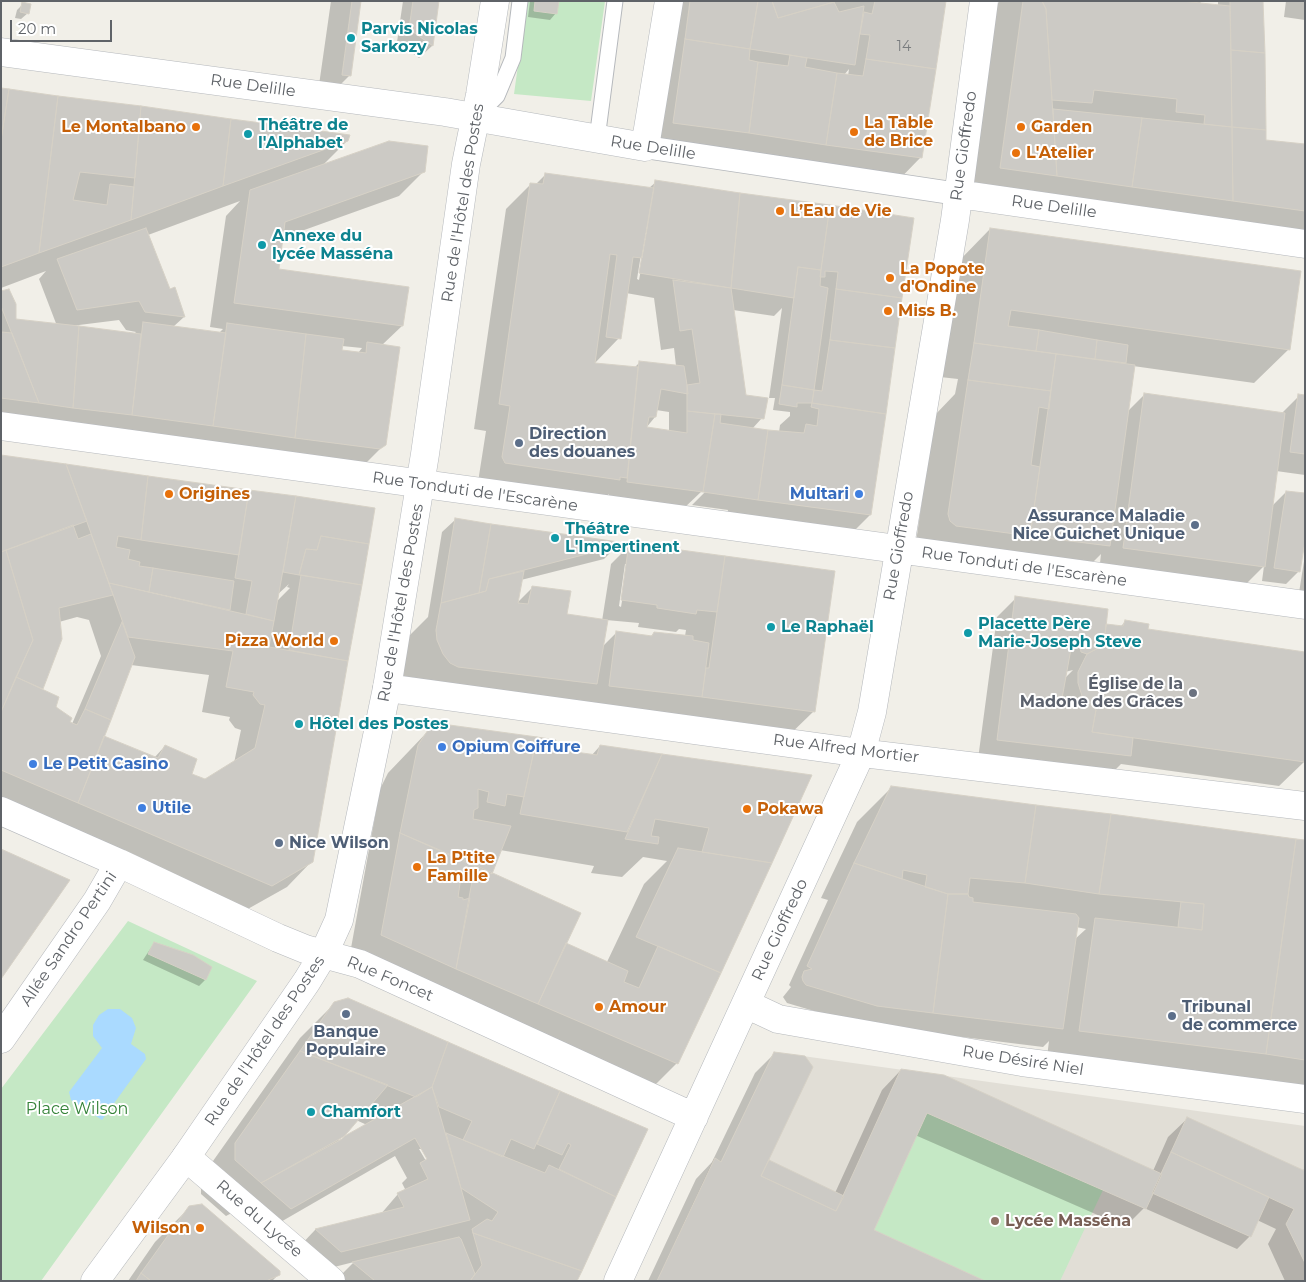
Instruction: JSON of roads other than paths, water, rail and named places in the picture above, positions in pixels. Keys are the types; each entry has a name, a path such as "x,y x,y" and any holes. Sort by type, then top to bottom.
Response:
{"street":[{"name":"Rue de l'Hôtel des Postes","path":"95,1281 186,1157 308,981 324,953 339,920 387,688 421,484 466,164 495,1"},
{"path":"645,147 669,1"},
{"name":"Rue Gioffredo","path":"618,1281 861,753 872,712 958,194 984,1"},
{"name":"Rue Delille","path":"1,52 475,118 645,147 1305,244"},
{"name":"Rue Tonduti de l'Escarène","path":"1,426 898,551 1305,605"},
{"name":"Rue Alfred Mortier","path":"387,688 861,753 1305,806"},
{"name":"Rue Foncet","path":"1,811 119,863 278,938 305,949 360,964 694,1117"},
{"name":"Allée Sandro Pertini","path":"1,1039 97,901 119,863"},
{"name":"Rue Désiré Niel","path":"746,1004 778,1019 1022,1062 1305,1099"},
{"name":"Rue du Lycée","path":"186,1157 331,1281"}],"lane":[{"path":"475,118 497,96 513,58 520,1"},
{"path":"597,139 615,1"}],"water":[{"path":"108,1009 120,1009 132,1018 136,1028 131,1044 145,1054 146,1059 102,1120 71,1100 69,1092 102,1048 93,1036 93,1025 99,1015"}],"place":[{"name":"Parvis Nicolas Sarkozy","path":"351,38"},
{"name":"Le Montalbano","path":"196,127"},
{"name":"Garden","path":"1021,127"},
{"name":"La Table de Brice","path":"854,132"},
{"name":"Théâtre de l'Alphabet","path":"248,134"},
{"name":"L'Atelier","path":"1016,153"},
{"name":"L’Eau de Vie","path":"780,211"},
{"name":"Annexe du lycée Masséna","path":"262,245"},
{"name":"La Popote d'Ondine","path":"890,278"},
{"name":"Miss B.","path":"888,311"},
{"name":"Direction des douanes","path":"519,443"},
{"name":"Origines","path":"169,494"},
{"name":"Multari","path":"859,494"},
{"name":"Assurance Maladie Nice Guichet Unique","path":"1195,525"},
{"name":"Théâtre L'Impertinent","path":"555,538"},
{"name":"Le Raphaël","path":"771,627"},
{"name":"Placette Père Marie-Joseph Steve","path":"968,633"},
{"name":"Pizza World","path":"334,641"},
{"name":"Église de la Madone des Grâces","path":"1193,693"},
{"name":"Hôtel des Postes","path":"299,724"},
{"name":"Opium Coiffure","path":"442,747"},
{"name":"Le Petit Casino","path":"33,764"},
{"name":"Utile","path":"142,808"},
{"name":"Pokawa","path":"747,809"},
{"name":"Nice Wilson","path":"279,843"},
{"name":"La P'tite Famille","path":"417,867"},
{"name":"Amour","path":"599,1007"},
{"name":"Banque Populaire","path":"346,1014"},
{"name":"Tribunal de commerce","path":"1172,1016"},
{"name":"Chamfort","path":"311,1112"},
{"name":"Lycée Masséna","path":"995,1221"},
{"name":"Wilson","path":"200,1228"}],"park label":[{"name":"Place Wilson","path":"77,1109"}]}
